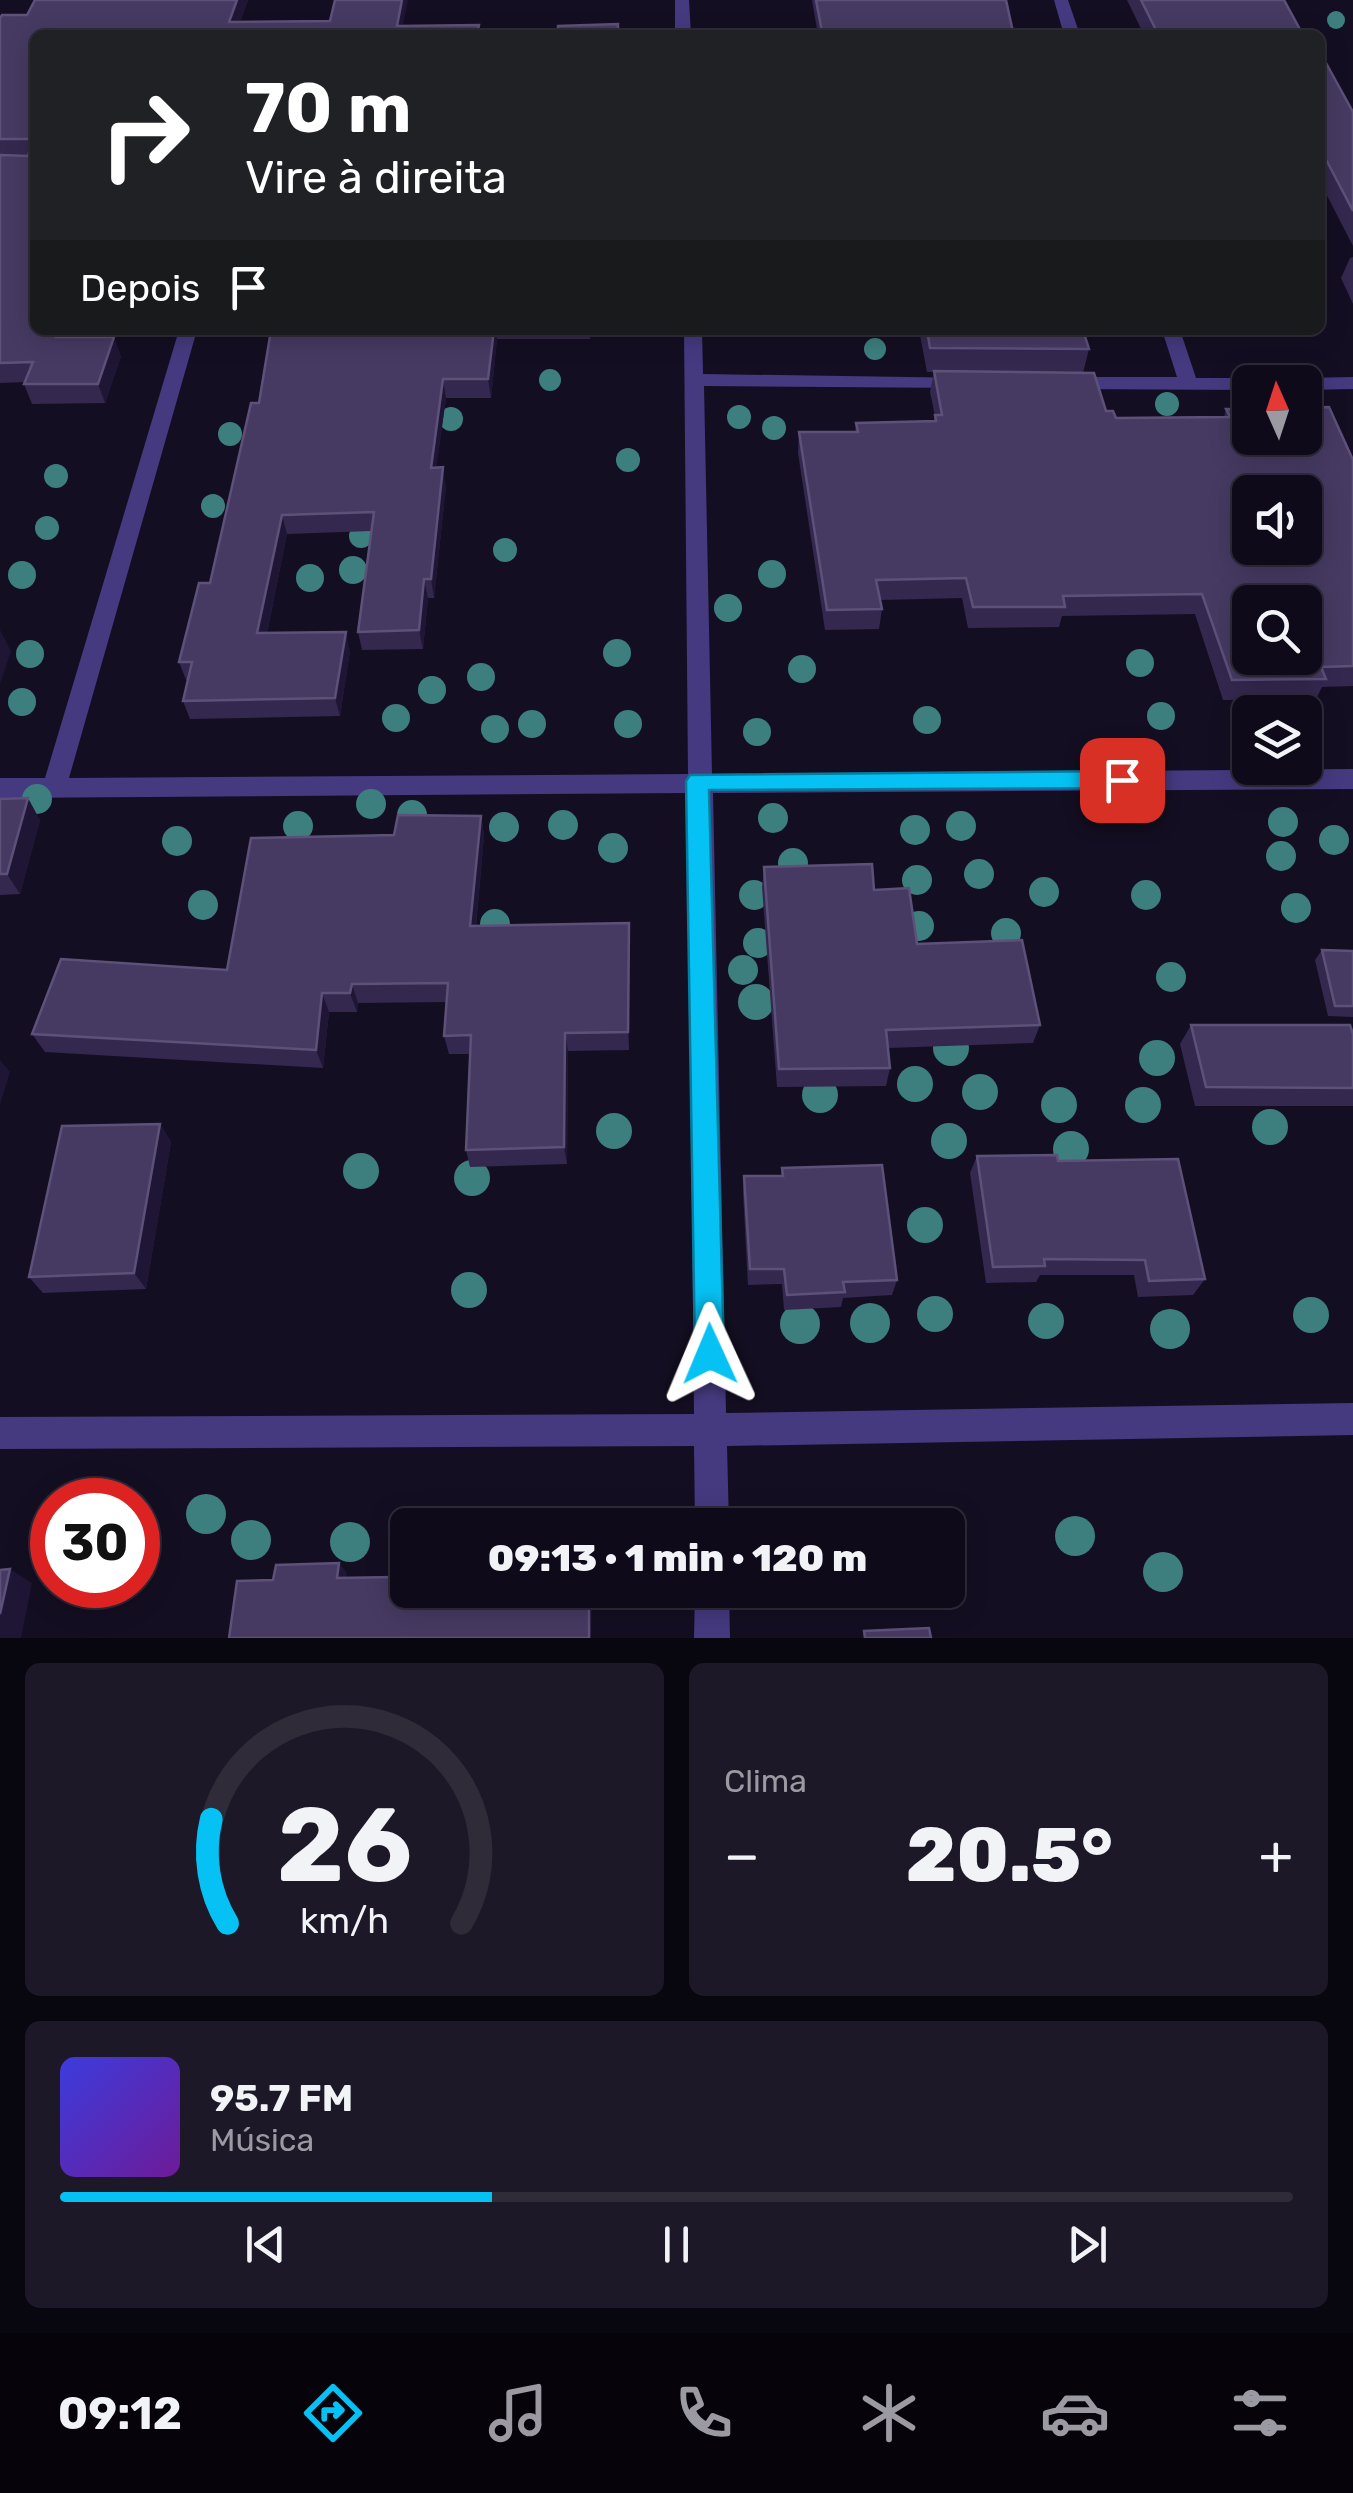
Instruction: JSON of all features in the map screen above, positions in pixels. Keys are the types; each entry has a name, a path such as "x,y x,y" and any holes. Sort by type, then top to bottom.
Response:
{"street":[{"path":"682,0 683,30"},
{"path":"1060,0 1070,30"},
{"path":"54,789 187,335"},
{"path":"693,335 712,1508"},
{"path":"1173,335 1189,384"},
{"path":"696,380 992,383"},
{"path":"1051,383 1232,384"},
{"path":"1322,384 1353,383"},
{"path":"0,788 1353,779"},
{"path":"0,1434 711,1430 1353,1419"},
{"path":"712,1608 712,1638"}],"building":[{"path":"35,0 237,0 229,22 330,21 335,0 402,0 397,26 479,25 478,30 30,30 30,140 0,139 0,18 27,15"},
{"path":"816,0 1006,0 1013,30 822,30"},
{"path":"1141,0 1284,0 1300,30 1179,30 1156,30"},
{"path":"618,24 618,30 558,30 558,26"},
{"path":"1325,61 1353,112 1353,211 1325,158"},
{"path":"30,149 30,335 114,337 98,384 24,384 33,362 0,363 0,155 28,156"},
{"path":"270,335 493,335 488,379 443,379 431,468 443,467 431,579 424,579 419,630 358,632 374,512 282,515 257,633 346,632 335,698 183,701 192,662 179,662 199,583 210,583 251,403 259,403"},
{"path":"928,335 1085,335 1089,349 930,348"},
{"path":"934,371 1094,373 1106,411 1113,411 1116,418 1230,417 1226,409 1232,409 1232,455 1322,455 1322,407 1329,407 1353,460 1353,666 1322,667 1322,585 1232,585 1232,675 1322,675 1322,669 1326,679 1232,680 1202,594 1063,596 1065,607 973,607 966,578 876,580 882,609 827,610 799,432 858,432 856,423 936,421 935,415 942,415"},
{"path":"28,798 7,874 0,874 0,799"},
{"path":"398,815 481,816 470,926 629,923 628,1032 565,1033 564,1147 466,1150 471,1035 444,1036 448,983 352,984 350,993 322,993 316,1050 32,1034 61,959 227,970 251,838 394,835"},
{"path":"872,864 874,890 909,888 917,944 1022,940 1040,1025 886,1030 890,1068 779,1069 764,867"},
{"path":"1322,950 1353,951 1353,1006 1335,1006"},
{"path":"1191,1025 1350,1025 1353,1088 1206,1087"},
{"path":"160,1124 134,1273 29,1277 62,1126"},
{"path":"1057,1155 1058,1161 1178,1159 1205,1279 1149,1281 1145,1260 1044,1259 1045,1266 993,1267 977,1156"},
{"path":"882,1165 897,1280 843,1282 845,1292 787,1295 784,1269 750,1269 744,1176 783,1176 782,1168"},
{"path":"339,1563 337,1578 390,1577 390,1608 589,1608 589,1638 229,1638 237,1581 273,1580 276,1565"},
{"path":"10,1569 0,1614 0,1570"},
{"path":"929,1628 931,1638 865,1638 864,1631"}],"route":[{"path":"710,1354 698,781 1122,780"}]}
